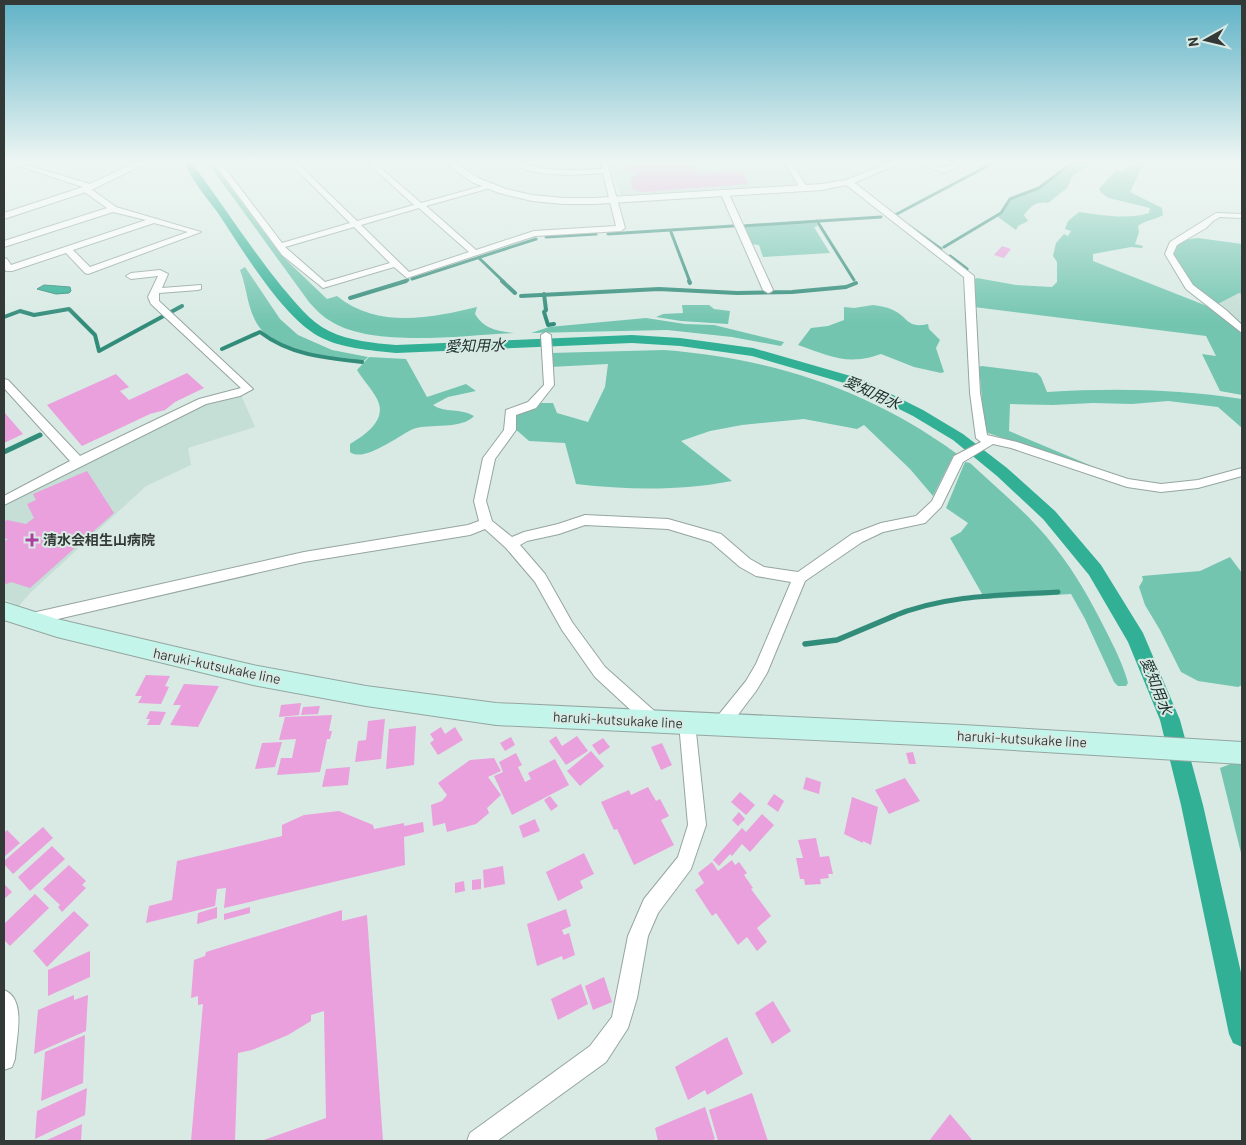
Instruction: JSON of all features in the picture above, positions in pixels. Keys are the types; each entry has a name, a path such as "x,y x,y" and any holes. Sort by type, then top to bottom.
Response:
{"main road":[{"name":"haruki-kutsukake line","path":"4,611 57,628 253,675 366,696 496,714 722,723 1242,753"}],"street":[{"path":"4,244 90,216"},
{"path":"67,250 88,271 197,232 137,216"},
{"path":"258,216 285,252 323,285 395,264"},
{"path":"346,216 407,275 534,234 621,228 618,216"},
{"path":"280,246 383,216"},
{"path":"434,216 475,253"},
{"path":"735,216 768,290"},
{"path":"892,216 969,276 975,393 982,438 1013,445 1127,483 1160,488 1198,484 1242,472"},
{"path":"1216,216 1173,244 1169,254 1189,287 1223,312 1242,330"},
{"path":"4,261 9,269 152,221"},
{"path":"4,501 78,462 203,401 236,394 248,389 168,312 154,302 162,274 131,276"},
{"path":"156,292 198,287"},
{"path":"546,335 548,384 532,405 510,413 510,430 489,458 480,501 486,523 511,544 540,578 568,626 600,672 654,721"},
{"path":"4,382 78,462"},
{"path":"722,723 751,686 762,668 800,578 857,538 881,528 920,520 937,504 958,459 988,443"},
{"path":"511,544 524,537 559,529 585,520 668,524 716,538 745,563 760,572 800,578"},
{"path":"32,619 304,557 470,530 486,523"},
{"path":"478,1141 598,1054 621,1021 638,936 651,906 684,864 697,825 687,723"},
{"path":"4,1000 8,1005 4,1059"}],"shaded area":[{"path":"247,216 252,216 281,255 327,299 337,296 353,306 370,313 387,317 405,318 441,315 477,307 475,314 487,326 514,333 420,338 372,335 350,330 332,322 309,302"},
{"path":"1025,216 1028,221 1018,226 1016,230 998,217"},
{"path":"1074,216 1160,216 1138,226 1139,232 1135,244 1143,246 1142,248 1131,247 1093,254 1093,261 1212,308 1242,333 1242,395 1220,391 1202,354 1216,356 1206,336 974,307 973,280 977,278 1016,285 1052,287 1057,282 1057,262 1053,256 1056,243 1064,234 1068,236 1071,231 1065,229 1068,221"},
{"path":"815,222 818,226 814,227 830,253 763,257 759,245 751,244 743,226"},
{"path":"1198,238 1242,244 1242,294 1239,293 1216,305 1198,293 1173,254 1176,247 1182,242"},
{"path":"245,267 280,319 298,335 332,350 368,357 363,362 318,356 287,347 273,340 262,330 254,318 240,270"},
{"path":"44,285 70,287 71,291 69,293 56,294 37,289"},
{"path":"1239,293 1242,294 1242,328 1216,305"},
{"path":"682,305 709,305 714,309 730,311 728,324 681,321 656,317 663,314 683,313"},
{"path":"873,305 893,310 912,324 928,324 929,329 940,340 936,348 944,372 914,367 881,354 869,358 848,359 829,356 798,345 811,328 828,326 844,320 844,307 854,308"},
{"path":"646,318 685,324 714,325 784,342 781,346 732,337 667,330 531,333 549,327"},
{"path":"664,350 704,354 743,361 818,381 890,412 924,431 957,454 953,456 933,496 910,469 864,425 857,429 804,419 742,425 710,431 681,441 732,481 674,488 615,487 576,484 565,443 529,441 513,427 513,415 536,403 553,403 557,413 588,422 605,387 608,364 550,367 550,353"},
{"path":"369,357 406,359 427,397 466,384 476,391 448,397 433,405 442,409 464,412 474,416 453,425 413,429 364,454 350,452 350,444 373,426 380,414 377,399 357,370"},
{"path":"979,367 1037,373 1041,377 1047,392 1145,390 1194,393 1242,399 1242,428 1218,407 1168,401 1132,404 1010,404 1009,431 1113,475 985,432"},
{"path":"241,395 255,427 188,448 191,465 146,486 30,593 19,606 4,599 4,506 204,405"},
{"path":"965,462 970,463 1024,513 1062,556 1076,576 1113,644 1126,676 1128,683 1126,686 1118,686 1114,682 1085,619 1071,594 985,599 950,538 961,532 968,523 946,508"},
{"path":"1230,557 1242,573 1242,685 1238,687 1198,681 1181,672 1145,605 1139,587 1143,580 1142,576 1200,571"},
{"path":"1233,763 1242,764 1242,857 1220,768"}],"building":[{"path":"1002,246 1011,249 1004,258 994,255"},
{"path":"187,373 204,388 175,402 165,410 150,414 82,446 47,405 116,374 129,387 120,391 129,400"},
{"path":"4,412 23,434 4,443"},
{"path":"87,471 114,513 30,588 11,582 4,583 4,542 8,539 4,538 4,522 7,520 26,524 34,518 27,504 36,500 33,494"},
{"path":"146,675 170,676 165,686 169,687 161,704 138,703 142,696 135,696"},
{"path":"184,684 219,686 198,727 170,725 181,705 173,705"},
{"path":"301,703 299,715 279,717 281,705"},
{"path":"320,706 318,714 301,715 303,707"},
{"path":"150,711 166,712 160,725 147,725 150,719 146,719"},
{"path":"332,715 329,731 332,731 330,739 327,739 320,772 277,775 281,758 292,758 296,739 279,740 285,717"},
{"path":"385,719 381,759 355,762 358,741 366,740 368,721"},
{"path":"416,726 414,765 386,769 389,729"},
{"path":"441,727 445,734 455,727 463,740 438,755 430,743 434,740 430,734"},
{"path":"556,736 562,746 577,736 588,751 566,765 549,741"},
{"path":"511,737 515,745 505,751 500,743"},
{"path":"603,738 610,747 599,755 592,745"},
{"path":"282,742 275,767 255,769 262,743"},
{"path":"662,743 672,765 661,770 651,747"},
{"path":"591,751 604,766 580,786 567,771"},
{"path":"913,752 916,764 909,764 906,753"},
{"path":"516,753 522,765 518,767 525,782 531,779 528,773 555,759 569,785 512,815 494,776 503,772 499,762"},
{"path":"494,758 501,771 488,777 501,795 487,808 489,813 476,824 447,832 445,823 433,826 431,805 442,801 447,795 438,783 470,760"},
{"path":"350,767 348,785 322,787 326,769"},
{"path":"806,777 821,782 819,794 803,789"},
{"path":"905,778 920,801 889,814 875,790"},
{"path":"648,787 656,801 660,799 669,816 661,820 674,845 634,865 617,829 614,830 601,802 629,790 631,795"},
{"path":"740,792 755,805 746,815 731,802"},
{"path":"774,794 784,801 778,812 767,804"},
{"path":"550,796 558,806 551,811 544,800"},
{"path":"852,797 878,807 871,845 844,834"},
{"path":"339,811 373,825 374,829 404,823 404,826 423,822 424,832 404,837 405,865 224,908 226,888 217,889 215,906 146,923 149,906 172,900 177,861 282,836 282,825 304,815"},
{"path":"739,812 745,819 738,826 732,820"},
{"path":"762,814 774,825 750,852 742,844 732,856 730,854 719,866 713,860 742,828 746,832"},
{"path":"535,819 540,831 523,838 519,826"},
{"path":"43,827 53,838 13,874 4,864 4,861"},
{"path":"7,830 20,843 4,857 4,833"},
{"path":"816,838 820,857 829,856 833,874 828,874 829,878 820,879 821,884 805,885 804,879 800,879 796,858 803,858 798,840"},
{"path":"52,846 65,859 30,891 18,877"},
{"path":"584,853 594,874 580,881 583,888 558,901 546,872"},
{"path":"732,860 735,865 739,862 747,873 744,875 753,888 751,889 771,916 757,928 767,942 757,951 747,937 738,945 716,913 712,916 695,890 704,883 698,873 712,862 718,871"},
{"path":"69,865 86,881 82,885 86,888 62,912 58,907 60,905 43,889"},
{"path":"503,866 505,884 484,888 483,870"},
{"path":"481,879 481,889 472,890 472,880"},
{"path":"464,881 465,891 455,893 455,883"},
{"path":"4,884 12,892 4,899"},
{"path":"35,894 49,908 10,946 4,940 4,924"},
{"path":"217,907 217,918 197,924 198,913"},
{"path":"250,907 250,913 224,920 224,914"},
{"path":"566,909 571,926 562,930 564,935 569,933 575,955 563,960 562,956 537,966 527,924"},
{"path":"342,910 342,921 367,915 383,1141 261,1141 326,1118 324,1011 311,1015 311,1021 288,1035 252,1050 238,1053 235,1141 191,1141 203,1004 198,1005 198,996 191,998 194,960 205,956 206,952"},
{"path":"74,911 89,925 47,967 33,951"},
{"path":"90,951 90,977 48,996 48,970"},
{"path":"604,977 612,1002 593,1010 585,986"},
{"path":"581,984 588,1004 558,1020 551,999"},
{"path":"74,995 74,1000 88,995 86,1031 34,1054 38,1010"},
{"path":"773,1001 791,1031 772,1044 755,1013"},
{"path":"85,1035 83,1083 41,1101 45,1052"},
{"path":"727,1037 743,1074 707,1095 705,1090 688,1100 675,1067"},
{"path":"87,1088 85,1115 35,1139 37,1111"},
{"path":"752,1093 768,1141 718,1141 709,1110"},
{"path":"705,1107 715,1139 710,1141 658,1141 655,1128"},
{"path":"950,1114 973,1141 929,1141"},
{"path":"82,1124 81,1141 45,1141"}],"waterway":[{"name":"愛知用水","path":"225,216 261,268 300,316 323,333 343,341 364,346 396,349 632,339 680,342 753,352 856,382 918,413 958,437 1002,472 1049,515 1095,570 1136,639 1170,720 1192,805 1242,1034"},
{"path":"897,216 900,219"},
{"path":"944,247 995,216"},
{"path":"817,221 881,217"},
{"path":"742,226 817,221"},
{"path":"817,221 854,280"},
{"path":"608,234 733,226"},
{"path":"909,226 941,249"},
{"path":"671,232 690,282"},
{"path":"546,237 596,234"},
{"path":"412,279 536,239"},
{"path":"950,256 967,269"},
{"path":"479,258 504,282"},
{"path":"402,282 408,280"},
{"path":"350,298 406,281"},
{"path":"502,281 515,293"},
{"path":"544,295 659,289 737,293 792,292 846,287 856,283"},
{"path":"521,296 544,295"},
{"path":"544,295 546,310 544,312 548,325 554,324"},
{"path":"4,317 20,311 34,315 69,309 95,335 99,351 182,306"},
{"path":"222,349 260,332 271,340 296,351 321,357 362,362"},
{"path":"4,452 40,435"},
{"path":"891,617 931,604 952,600 994,595 1058,592"},
{"path":"805,644 837,640 894,616"}],"place":[{"name":"清水会相生山病院","path":"32,540"}]}
